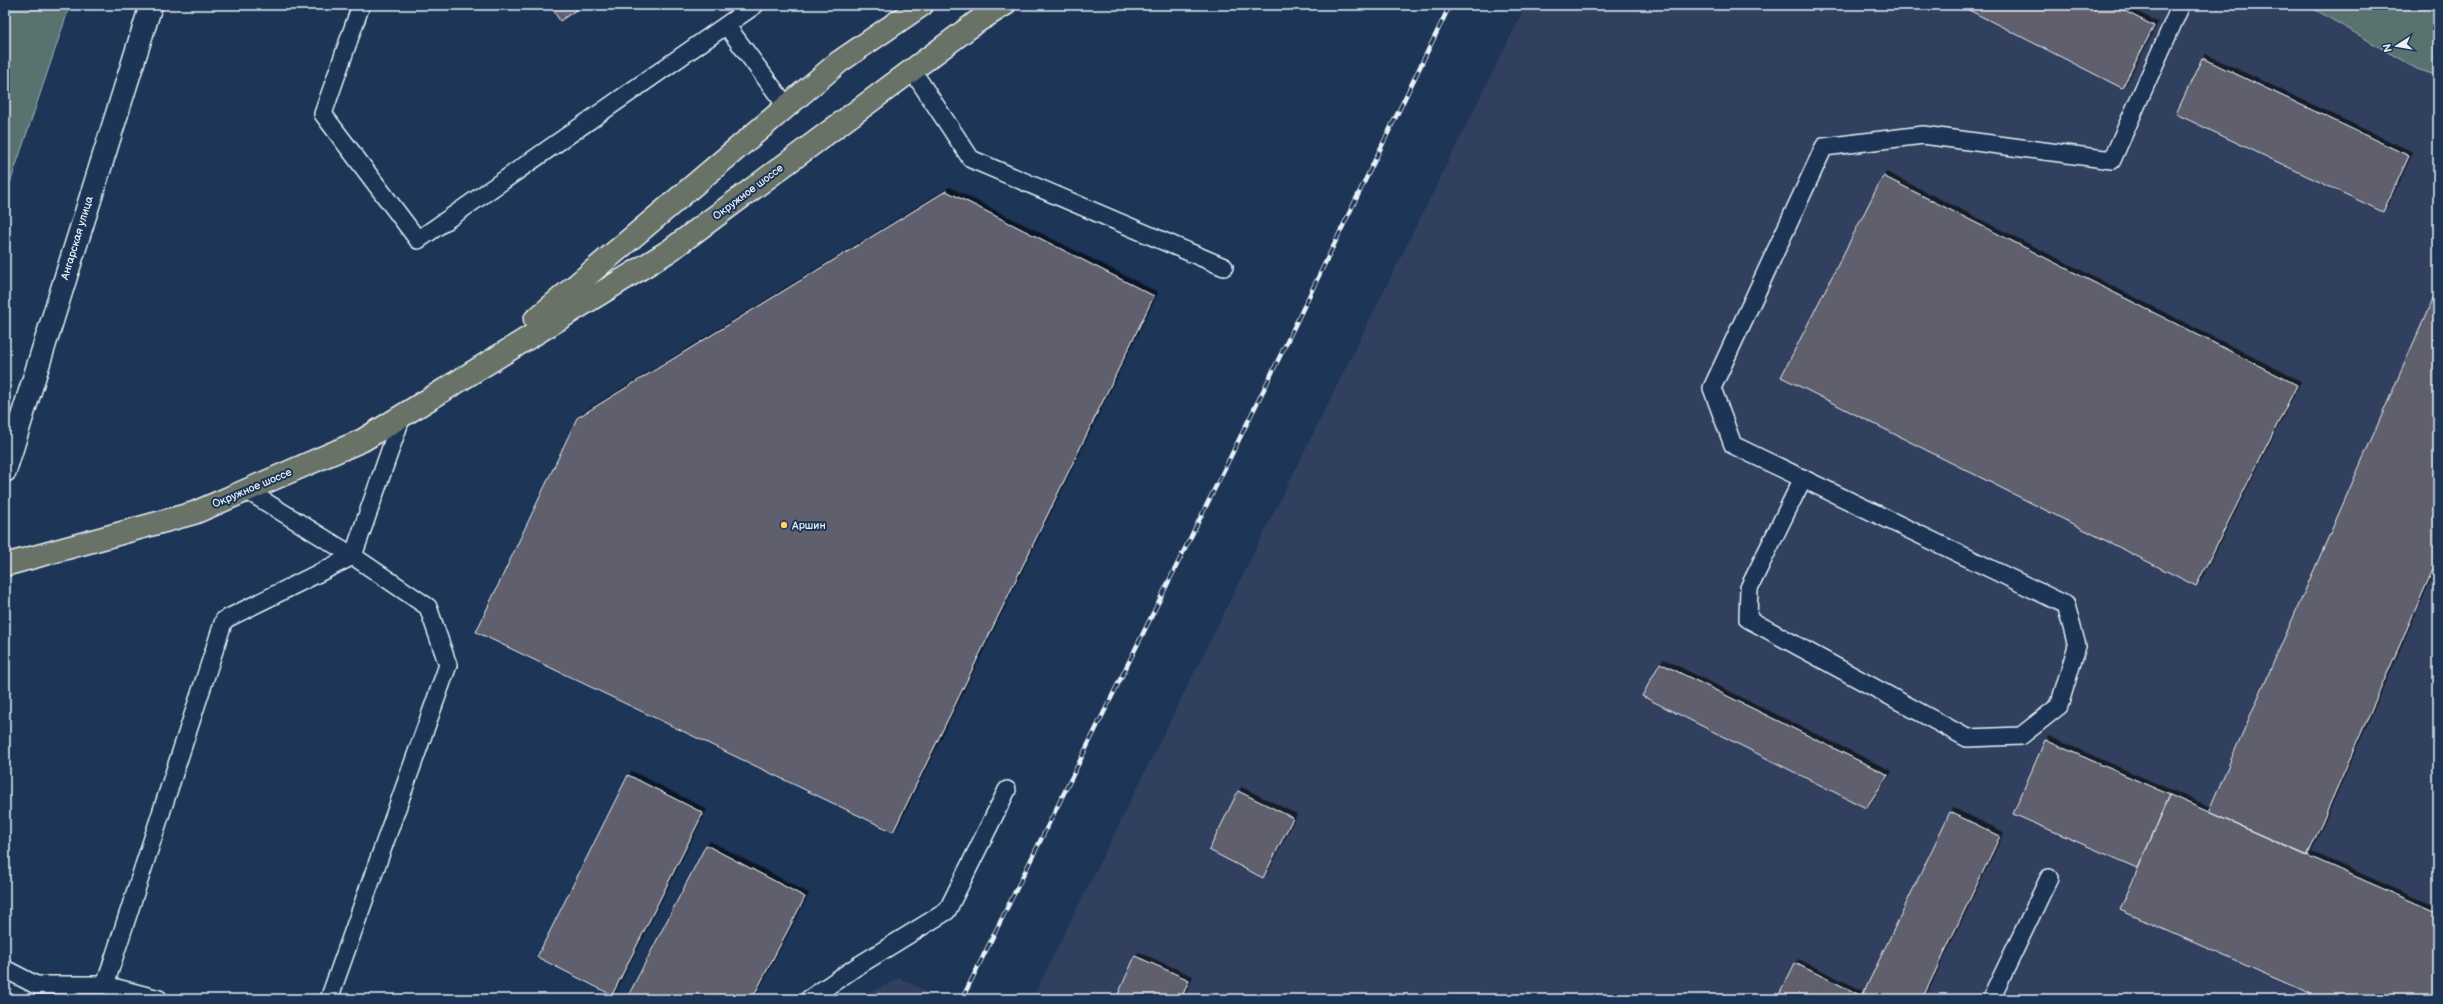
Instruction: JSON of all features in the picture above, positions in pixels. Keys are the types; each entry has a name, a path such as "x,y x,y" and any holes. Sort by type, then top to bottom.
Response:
{"main road":[{"name":"Окружное шоссе","path":"481,366 839,62 922,5"},
{"name":"Окружное шоссе","path":"5,565 194,513 363,440 403,413 669,251 978,21 1004,5"}],"street":[{"name":"Ангарская улица","path":"5,471 151,5"}],"lane":[{"path":"361,5 324,114 418,240 755,5"},
{"path":"1803,478 1749,588 1748,619 1967,738 2021,736 2059,706 2077,646 2066,605 1803,478 1733,445 1712,388 1824,147 1923,135 2112,160 2181,5"},
{"path":"726,25 787,107"},
{"path":"912,70 971,159 1224,267"},
{"path":"105,985 224,620 354,556 403,413"},
{"path":"246,490 354,556 428,607 448,665 329,999"},
{"path":"809,999 856,967 947,911 1007,790"},
{"path":"1991,999 2050,878"},
{"path":"5,969 36,985 48,999"},
{"path":"36,985 105,985 159,999"}],"shaded area":[{"path":"1526,5 2438,5 2438,999 1032,999"},
{"path":"900,978 940,999 856,999"}],"green space":[{"path":"5,5 70,5 5,198"},
{"path":"2307,5 2438,5 2438,76 2417,69"}],"building":[{"path":"550,5 583,5 560,21"},
{"path":"1959,5 2113,5 2154,26 2122,88"},
{"path":"2202,58 2409,156 2383,212 2176,114"},
{"path":"1883,176 2297,385 2196,586 1781,377"},
{"name":"Аршин","path":"946,191 1154,296 893,832 476,632 577,418"},
{"path":"2438,287 2438,558 2307,856 2208,812"},
{"path":"1660,663 1888,775 1866,808 1642,696"},
{"path":"2045,740 2170,795 2138,868 2013,814"},
{"path":"628,775 703,813 612,995 537,957"},
{"path":"1238,791 1293,818 1263,878 1209,850"},
{"path":"2170,795 2438,913 2438,999 2322,999 2120,910"},
{"path":"1950,812 2000,836 1922,999 1777,999 1795,963 1862,996"},
{"path":"706,845 805,897 752,999 633,999 628,996"},
{"path":"1135,956 1189,980 1181,999 1116,999"}],"railway":[{"path":"962,999 1266,385 1450,5"}],"place":[{"name":"Аршин","path":"784,525"}]}
